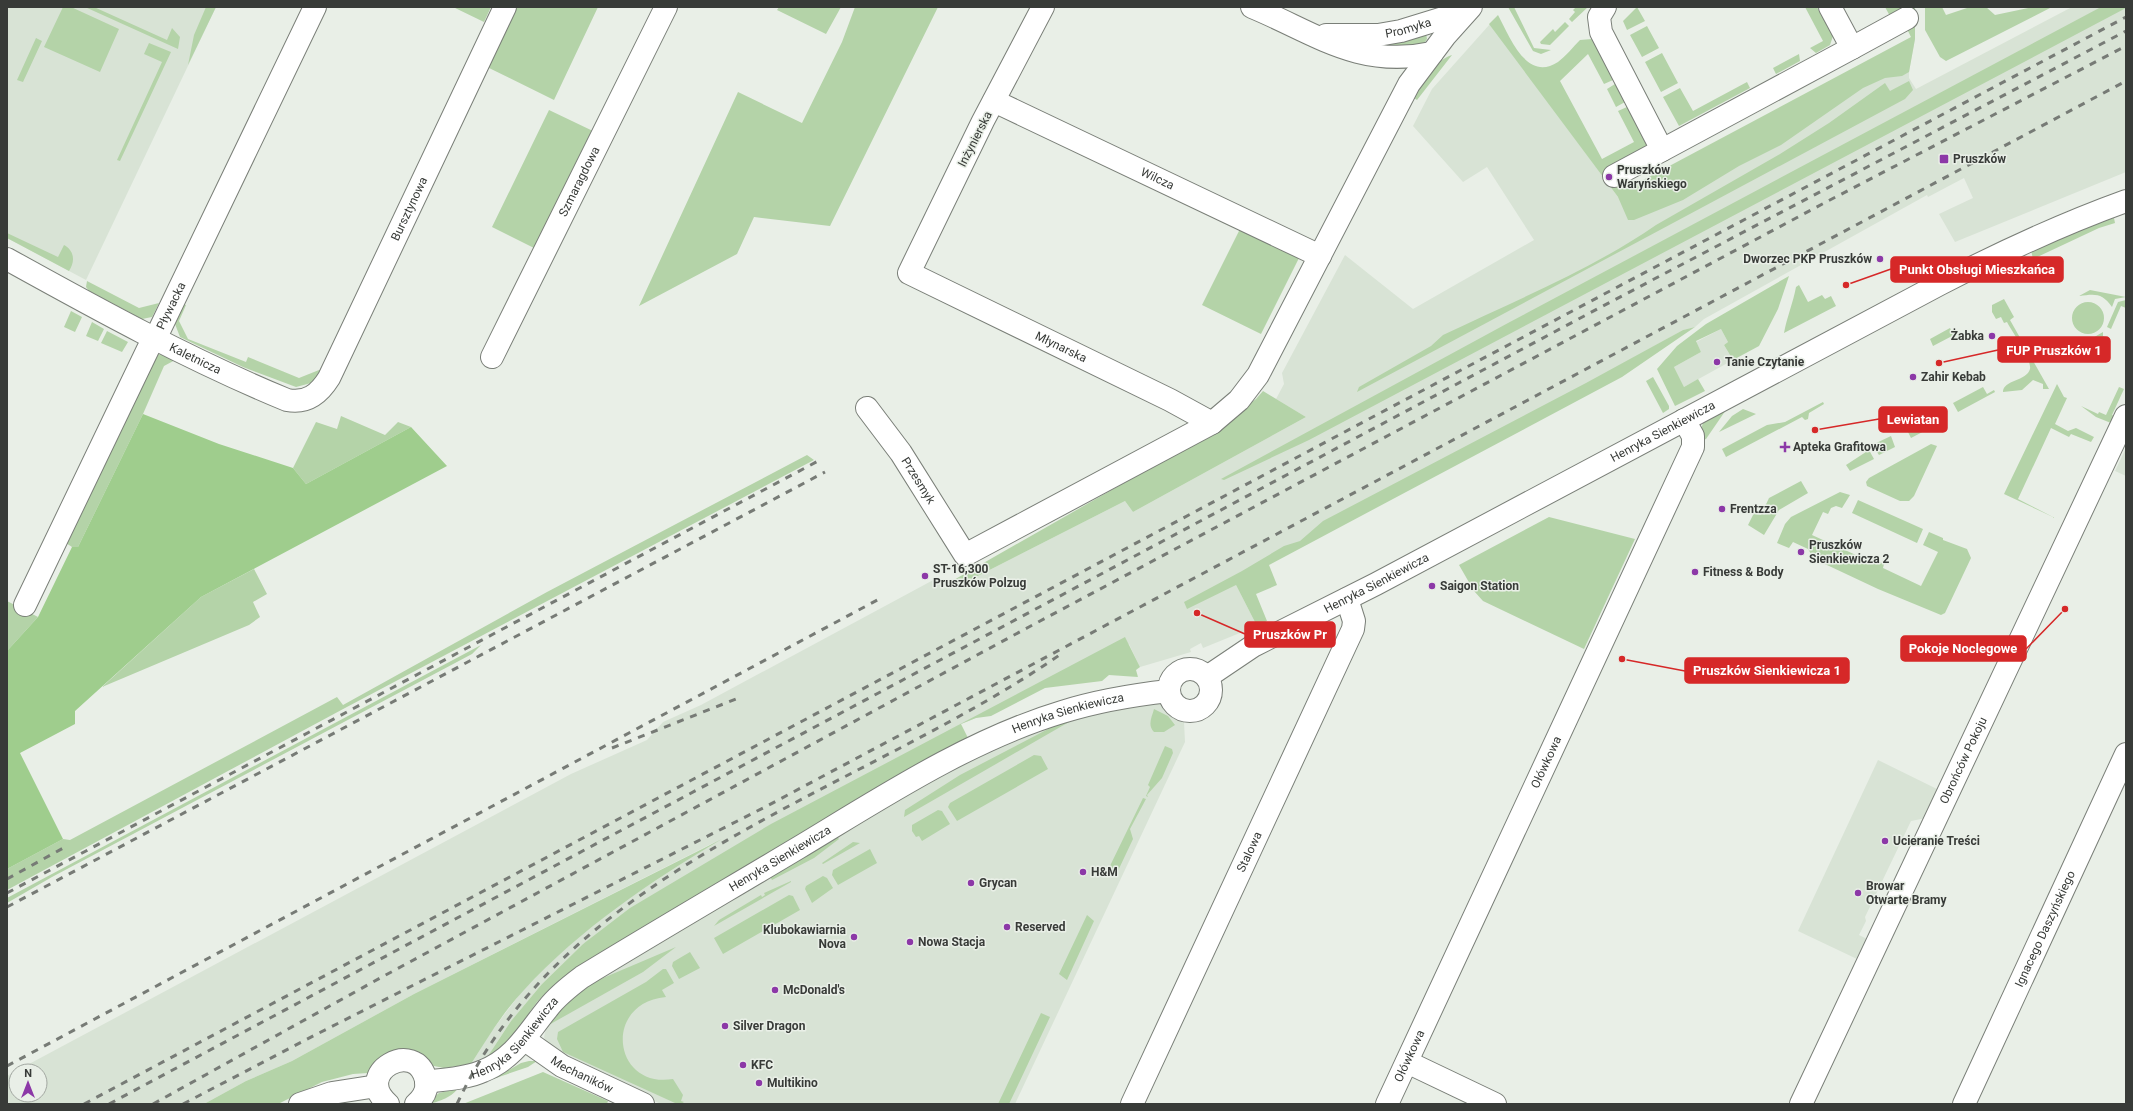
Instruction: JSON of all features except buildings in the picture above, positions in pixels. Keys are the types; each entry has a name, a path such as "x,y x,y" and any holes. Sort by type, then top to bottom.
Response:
{"street":[{"name":"Pływacka","path":"25,605 315,7"},
{"name":"Bursztynowa","path":"303,401 319,393 329,378 506,7"},
{"name":"Szmaragdowa","path":"492,357 666,7"},
{"name":"Inżynierska","path":"909,273 994,101 1043,7"},
{"name":"Promyka","path":"1252,7 1281,12 1313,34 1339,48 1368,54 1397,57 1432,52 1469,9"},
{"path":"1605,7 1599,17 1601,32 1662,150"},
{"path":"1830,7 1852,48"},
{"name":"Promyka","path":"1313,34 1378,35 1401,31 1469,9"},
{"path":"1614,176 1907,18"},
{"path":"1212,423 1239,400 1258,375 1409,84 1432,52"},
{"name":"Wilcza","path":"994,101 1320,256"},
{"name":"Henryka Sienkiewicza","path":"1207,677 1254,646 1347,599 1962,272 2092,213 2126,201"},
{"name":"Kaletnicza","path":"7,259 154,339 238,380 287,400 303,401"},
{"name":"Młynarska","path":"909,273 1170,400 1212,423"},
{"name":"Przesmyk","path":"867,408 900,453 965,555 1212,423"},
{"name":"Obrońców Pokoju","path":"1800,1104 2126,416"},
{"name":"Ołówkowa","path":"1387,1104 1693,447 1693,436 1684,420"},
{"name":"Stalowa","path":"1132,1104 1353,629 1354,621 1347,599"},
{"path":"1186,669 1194,669 1207,677 1212,690 1206,703 1201,708 1194,711 1180,708 1171,698 1169,691 1170,684 1174,677 1186,669"},
{"name":"Henryka Sienkiewicza","path":"426,1082 471,1076 482,1072 506,1058 525,1040 554,1001 582,977 884,797 951,760 1008,732 1062,712 1122,697 1169,691"},
{"name":"Ignacego Daszyńskiego","path":"1964,1104 2126,754"},
{"name":"Mechaników","path":"525,1040 562,1066 643,1104"},
{"path":"300,1104 332,1093 382,1095 381,1072 392,1062 400,1060 414,1063 420,1068 426,1082 423,1097 416,1104"},
{"path":"1407,1062 1495,1104"}],"shaded area":[{"path":"7,7 216,7 86,280 7,238"},
{"path":"2072,7 2126,7 2126,172 1955,242 1939,214 1973,198 1964,178 1928,197 1927,195 1704,319 1695,327 1683,330 1263,566 1236,585 1257,626 1203,648 1201,643 1190,649 1191,652 1140,667 1129,644 998,709 961,724 583,944 542,984 511,1021 488,1056 471,1064 491,1032 523,990 553,960 592,925 624,901 715,842 414,994 292,1061 246,1081 204,1104 7,1104 7,1076 8,1103 48,1103 48,1063 31,1063 571,774 647,740 663,722 701,705 937,578 964,583 1125,501 1133,512 1306,417 1276,399 1284,384 1282,373 1345,255 1413,309 1534,240 1487,167 1463,182 1413,126 1432,89 1490,24 1618,197 1915,39 1909,78 1916,89"},
{"path":"1721,329 1728,342 1724,345 1733,360 1684,387 1674,367 1701,352 1696,342"},
{"path":"2126,448 2126,476 2115,471"},
{"name":"Nowa Stacja","path":"1161,702 1169,704 1180,715 1184,722 1185,742 1015,1104 661,1104 592,1073 548,1049 544,1037 547,1024 564,1003 592,982 922,784 971,761 1019,732 1059,718"},
{"path":"1878,760 1939,790 1926,818 1911,821 1865,917 1866,921 1859,935 1867,939 1857,959 1798,931"}],"green space":[{"path":"63,7 71,7 119,29 100,72 44,47"},
{"path":"85,7 94,7 167,40 172,28 180,37 178,49"},
{"path":"206,7 216,7 188,65 194,35"},
{"path":"453,7 491,7 484,22"},
{"path":"516,7 598,7 554,100 487,67"},
{"path":"779,7 841,7 826,34 777,10"},
{"path":"855,7 938,7 830,226 754,217 737,254 639,306 738,92 802,123 842,42"},
{"path":"1508,7 1514,7 1534,48 1551,50 1541,54 1533,51"},
{"path":"1576,7 1588,7 1572,22 1569,19 1575,12 1573,10"},
{"path":"1637,7 1645,21 1627,30 1623,21"},
{"path":"1805,7 1817,7 1833,36 1830,45 1816,53 1810,48 1823,41"},
{"path":"1885,7 1915,7 1915,39 1909,72 1902,76 1885,78 1863,88 1781,145 1739,166 1683,200 1634,220 1628,220 1618,197 1489,24 1498,15 1520,54 1528,62 1537,66 1547,67 1558,62 1580,40 1592,39 1613,80 1604,84 1588,54 1560,81 1602,159 1634,142 1618,111 1627,107 1647,146 1624,176 1630,187 1911,37 1905,25 1891,18"},
{"path":"1925,7 1942,7 1946,15 1970,7 1986,7 1995,15 2033,7 2052,7 1946,61 1940,57 1925,30"},
{"path":"2101,7 2126,8 1309,440 1224,480 1221,479 1508,323"},
{"path":"1565,22 1569,26 1550,45 1541,44 1540,42 1553,29 1555,32"},
{"path":"1647,26 1659,48 1642,57 1630,35"},
{"path":"1426,33 1427,39 1423,45 1384,50 1383,43"},
{"path":"36,38 42,41 23,82 17,80"},
{"path":"149,43 171,52 120,161 117,160 162,62 144,54"},
{"path":"1662,53 1678,83 1661,92 1645,62"},
{"path":"1799,54 1800,61 1776,74 1773,68"},
{"path":"1452,55 1417,100 1414,98 1435,67 1446,57"},
{"path":"1909,81 1913,90 1905,99 1357,392 1359,387 1431,346 1443,335 1579,271 1780,154 1829,123 1885,83 1890,91"},
{"path":"1747,82 1750,88 1679,126 1663,97 1680,88 1693,111"},
{"path":"1615,84 1625,102 1616,107 1607,89"},
{"path":"549,110 595,132 538,250 492,227"},
{"path":"2114,218 2115,223 2099,228 2033,259 2031,250 2078,229"},
{"path":"1240,229 1299,258 1261,334 1202,305"},
{"path":"7,233 58,257 64,245 68,247 73,257 71,268 69,271 7,238"},
{"path":"1789,276 1778,309 1759,346 1733,360 1724,345 1728,342 1721,329 1696,341 1701,352 1674,367 1684,387 1698,379 1705,391 1675,406 1657,369 1677,346 1706,324"},
{"path":"87,281 139,308 159,303 152,317 142,319 89,291 86,287"},
{"path":"1799,285 1808,302 1822,295 1825,299 1831,296 1836,306 1784,333 1796,287"},
{"path":"2090,290 2126,297 2115,299 2112,307 2101,296 2079,296"},
{"path":"2004,299 2014,317 2010,320 2049,389 2043,389 2043,384 2033,380 2022,390 2003,392 2007,385 2025,376 2030,369 2025,352 2007,322 2004,323 2001,317 1996,319 1992,312 1992,305"},
{"path":"2126,300 2126,308 2121,306 2111,329 2107,327 2118,302"},
{"path":"2085,302 2091,302 2100,306 2104,318 2100,330 2091,334 2085,334 2076,330 2072,321 2072,315 2076,306"},
{"path":"180,303 186,305 179,321 188,339 246,362 248,357 299,378 319,370 321,371 315,382 296,387 243,367 180,337 175,324 180,314 176,312"},
{"path":"71,311 82,317 75,332 64,327"},
{"path":"92,322 104,329 98,341 86,336"},
{"path":"1695,327 1622,377 1269,565 1277,585 1256,594 1267,621 1257,626 1236,585 1187,609 1184,602 1242,571 1284,546 1300,541 1323,521 1586,383 1683,330"},
{"path":"1950,328 1954,335 1933,346 1930,339"},
{"path":"107,331 128,342 122,352 101,343"},
{"path":"2103,332 2103,336 2107,338 2099,357 2091,339"},
{"path":"158,354 177,359 164,366 143,414 78,547 72,547 63,541"},
{"path":"1653,377 1669,406 1669,409 1663,413 1646,381"},
{"path":"2057,384 2064,397 2067,398 2055,424 2068,431 2076,428 2094,437 2091,442 2071,434 2069,437 2051,428 2018,499 2055,518 2004,494"},
{"path":"1983,387 1987,394 1994,390 1995,392 1958,412 1953,403"},
{"path":"2119,387 2124,389 2112,415 2119,418 2111,423 2096,417 2081,406 2098,414 2099,412 2106,415"},
{"path":"1263,391 1306,417 1133,512 1125,501 964,583 952,581 1201,439 1256,399"},
{"path":"1823,402 1824,404 1809,413 1808,419 1805,420 1802,417 1726,457 1722,449 1767,425 1785,422"},
{"path":"1728,407 1706,439 1703,440 1701,429 1703,423"},
{"path":"1743,409 1756,414 1719,432 1732,416"},
{"path":"143,414 219,444 293,468 306,484 411,427 447,466 201,597 75,711 75,724 20,753 63,839 7,869 7,651 38,617 72,547 78,547"},
{"path":"341,416 385,435 398,422 411,427 306,484 293,468 316,422 337,429"},
{"path":"1934,419 1936,425 1911,438 1906,428 1921,420 1923,424"},
{"path":"1891,436 1895,447 1879,455 1872,445"},
{"path":"1931,444 1937,446 1914,496 1909,501 1900,501 1867,486 1866,482 1869,478"},
{"path":"1869,450 1874,459 1850,471 1846,465"},
{"path":"807,455 814,460 345,708 7,890 7,869 63,839 70,840 337,697 343,705 547,592"},
{"path":"1801,481 1808,493 1779,510 1764,535 1748,525 1754,513 1761,515 1769,498"},
{"path":"1840,492 1850,495 1842,508 1836,506 1831,508 1828,514 1823,512 1812,535 1869,561 1871,558 1877,560 1876,565 1878,561 1884,564 1883,568 1921,586 1938,552 1923,545 1929,532 1943,538 1943,540 1967,549 1971,558 1945,613 1941,615 1878,589 1810,557 1811,554 1808,549 1793,542 1789,548 1777,543 1785,524 1791,517"},
{"path":"1858,500 1923,529 1917,543 1852,513"},
{"path":"1549,517 1635,539 1584,649 1483,601 1474,591 1459,565"},
{"path":"254,569 267,594 253,602 260,617 249,625 102,687 201,597"},
{"path":"7,601 38,617 7,651"},
{"path":"1125,637 1140,667 1136,670 1138,677 1109,675 1102,681 1045,688 991,716 976,718 961,724 969,740 572,971 537,1002 510,1040 496,1052 488,1056 511,1021 542,984 583,944 630,908 771,824"},
{"path":"481,645 472,654 52,877 7,903 7,898"},
{"path":"1154,709 1168,716 1175,725 1164,732 1154,732 1150,724"},
{"path":"1080,716 904,817 905,810 960,775 1052,727"},
{"path":"1165,746 1172,749 1173,753 1162,778 1147,795 1148,797 1146,796 1150,787 1148,785"},
{"path":"1034,755 1041,756 1048,769 957,821 948,807 950,803"},
{"path":"1143,798 1146,799 1130,829 1133,839 1116,875 1108,870"},
{"path":"938,810 942,811 950,824 922,841 919,836 916,837 912,831 912,825"},
{"path":"836,835 839,839 814,858 772,880 769,875"},
{"path":"722,839 617,907 569,946 516,998 471,1064 444,1068 429,1065 373,1069 368,1073 353,1074 322,1082 278,1104 204,1104 246,1081 292,1061 414,994"},
{"path":"853,842 860,843 823,864 822,863"},
{"path":"870,849 877,863 838,885 832,875 833,870"},
{"path":"823,876 827,878 833,888 812,903 805,889 806,886"},
{"path":"791,881 714,926 719,920 761,895 762,897 765,895 764,893"},
{"path":"789,895 793,896 800,910 723,954 714,938"},
{"path":"1087,915 1094,921 1067,980 1059,974"},
{"path":"676,947 643,972 547,1026 566,1003 596,981"},
{"path":"690,952 700,968 679,979 672,966 673,962"},
{"path":"663,969 666,969 674,983 662,990 666,997 645,1003 632,1014 624,1028 623,1044 628,1059 638,1071 653,1079 673,1079 683,1095 681,1101 684,1102 681,1104 675,1103 563,1052 557,1039 558,1032 646,982"},
{"path":"1041,1013 1050,1017 1009,1104 998,1104"},
{"path":"537,1061 528,1067 493,1079 521,1063"},
{"path":"543,1072 608,1101 607,1104 463,1104"},
{"path":"457,1089 452,1095 443,1100 425,1104 439,1093"}],"railway":[{"path":"84,1104 2126,17"},
{"path":"109,1104 1601,307 2126,31"},
{"path":"153,1104 382,977 1027,628 1828,201 2126,46"},
{"path":"183,1104 315,1035 767,806 2126,81"},
{"path":"7,893 820,460"},
{"path":"7,907 825,472"},
{"path":"7,1066 883,597"},
{"path":"457,1104 507,1022 570,952 644,893 725,842 982,704 1061,654"},
{"path":"612,748 741,697"},
{"path":"7,879 65,847"}],"place":[{"name":"Pruszków","path":"1944,159"},
{"name":"Pruszków Waryńskiego","path":"1609,177"},
{"name":"Dworzec PKP Pruszków","path":"1880,259"},
{"name":"Punkt Obsługi Mieszkańca","path":"1846,285"},
{"name":"Żabka","path":"1992,336"},
{"name":"Tanie Czytanie","path":"1717,362"},
{"name":"FUP Pruszków 1","path":"1939,363"},
{"name":"Zahir Kebab","path":"1913,377"},
{"name":"Lewiatan","path":"1815,430"},
{"name":"Apteka Grafitowa","path":"1785,447"},
{"name":"Frentzza","path":"1722,509"},
{"name":"Pruszków Sienkiewicza 2","path":"1801,552"},
{"name":"Fitness & Body","path":"1695,572"},
{"name":"ST-16,300 Pruszków Polzug","path":"925,576"},
{"name":"Saigon Station","path":"1432,586"},
{"name":"Pokoje Noclegowe","path":"2065,609"},
{"name":"Pruszków Pr","path":"1197,613"},
{"name":"Pruszków Sienkiewicza 1","path":"1622,659"},
{"name":"Ucieranie Treści","path":"1885,841"},
{"name":"H&M","path":"1083,872"},
{"name":"Grycan","path":"971,883"},
{"name":"Browar Otwarte Bramy","path":"1858,893"},
{"name":"Reserved","path":"1007,927"},
{"name":"Klubokawiarnia Nova","path":"854,937"},
{"name":"Nowa Stacja","path":"910,942"},
{"name":"McDonald's","path":"775,990"},
{"name":"Silver Dragon","path":"725,1026"},
{"name":"KFC","path":"743,1065"},
{"name":"Multikino","path":"759,1083"}]}
